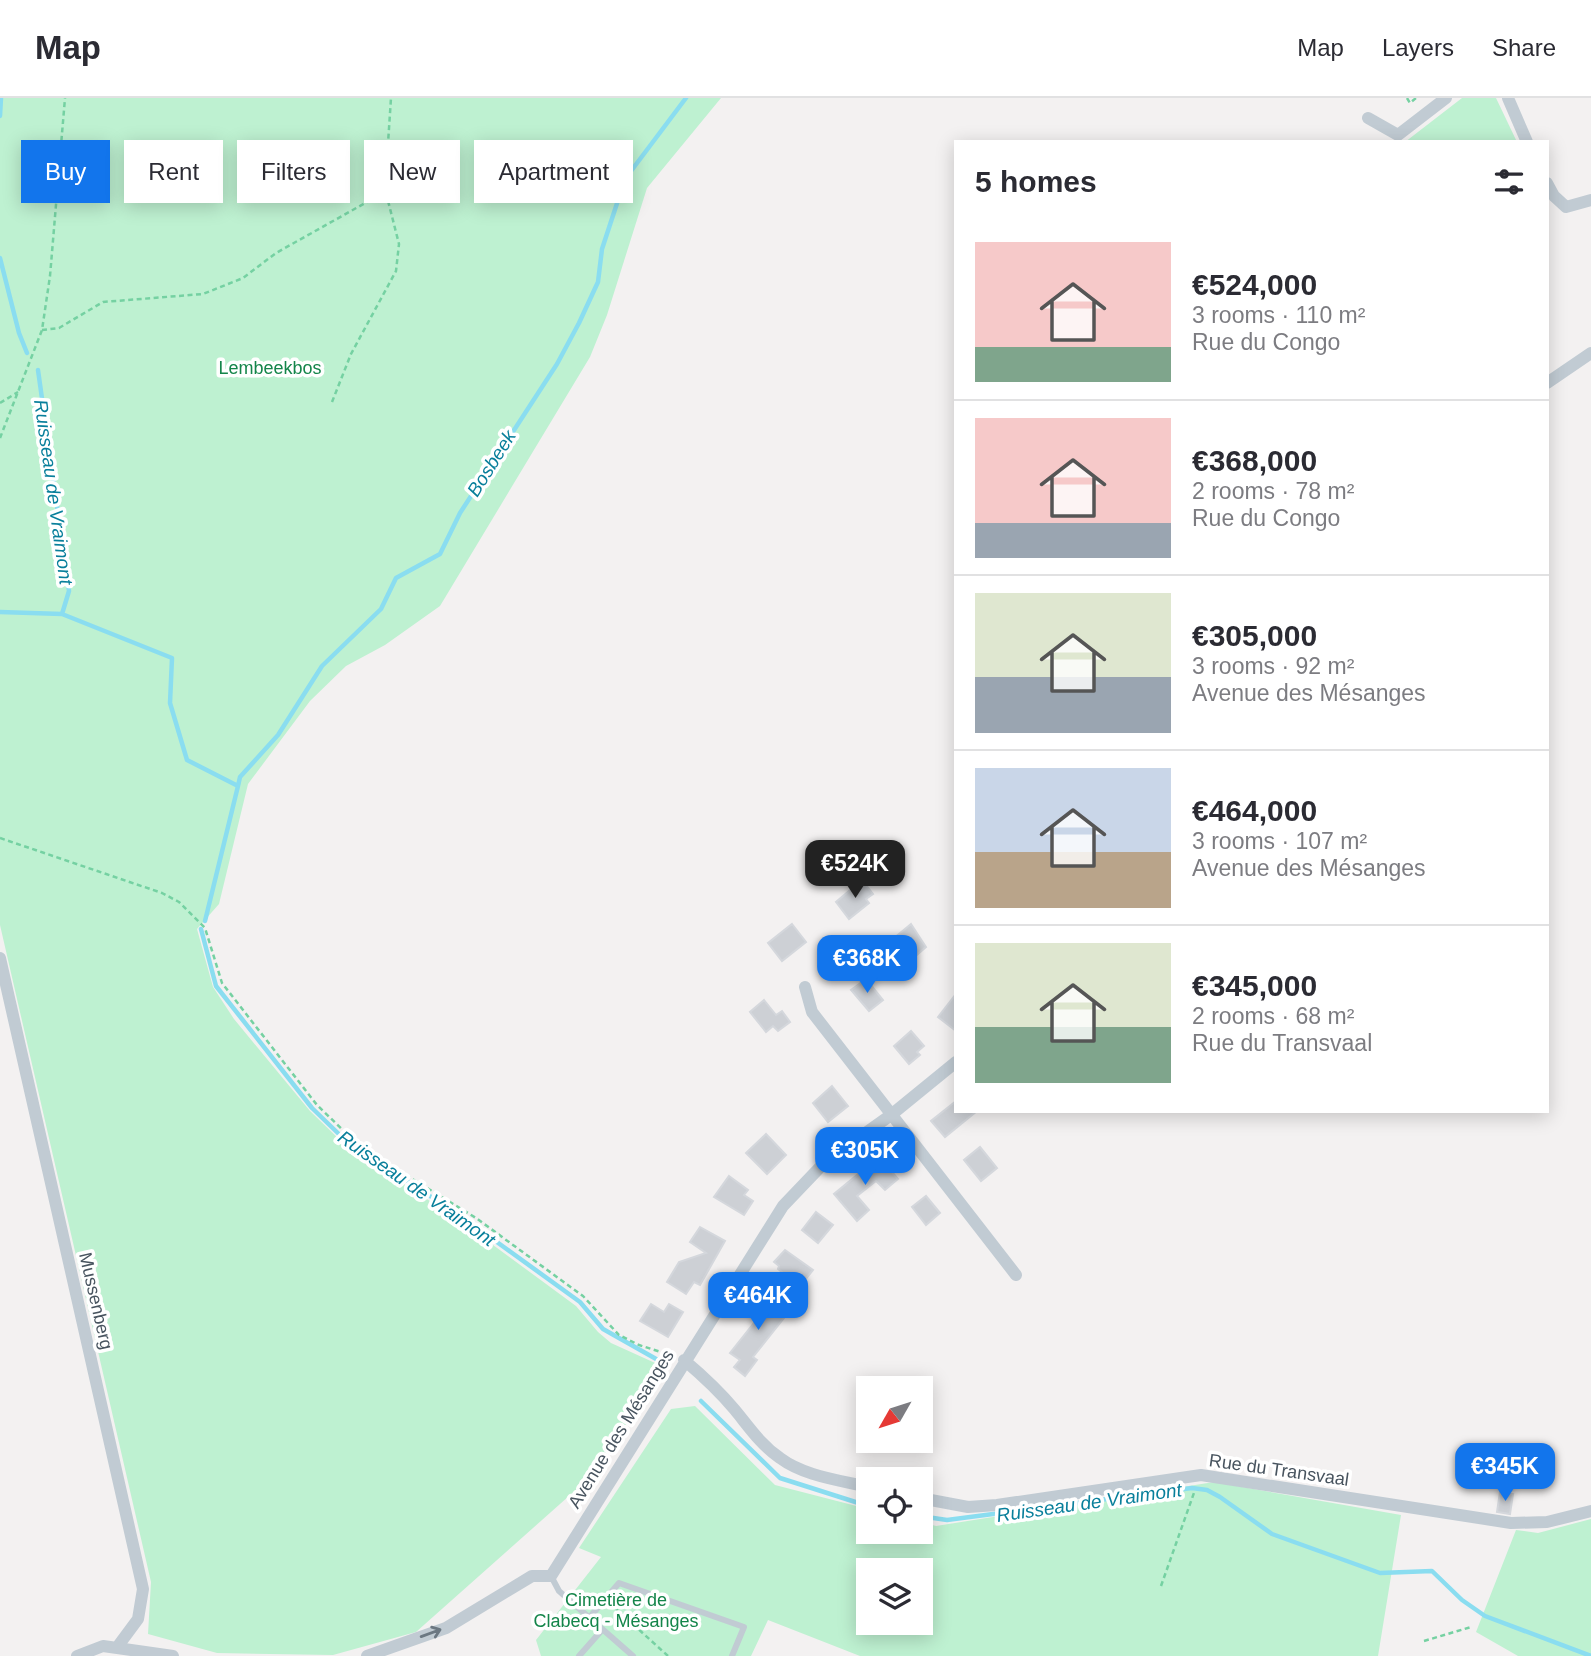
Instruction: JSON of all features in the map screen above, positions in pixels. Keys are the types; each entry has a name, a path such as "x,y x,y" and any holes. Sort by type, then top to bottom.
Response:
{"street":[{"path":"1368,118 1398,135 1446,98"},
{"path":"1508,98 1526,140"},
{"path":"1549,187 1554,196 1566,207 1591,200"},
{"path":"1549,382 1591,353"},
{"name":"Mussenberg","path":"0,958 143,1589 138,1619 118,1646"},
{"path":"805,987 812,1012 1016,1275"},
{"name":"Avenue des Mésanges","path":"551,1576 783,1206 825,1162 891,1115 954,1064"},
{"path":"684,1360 707,1379 766,1447 781,1459 828,1478 856,1484"},
{"name":"Rue du Transvaal","path":"933,1500 968,1507 997,1505 1201,1475 1511,1523 1547,1522 1591,1511"},
{"path":"367,1656 446,1628 532,1576 551,1576"},
{"path":"77,1656 103,1646 118,1646 173,1656"}],"lane":[{"path":"551,1576 559,1591 634,1656"},
{"path":"589,1618 603,1598 619,1583 744,1627 732,1656"},
{"path":"579,1656 602,1630"}],"path":[{"path":"0,438 42,330 50,276 65,98"},
{"path":"388,140 391,98"},
{"path":"1407,98 1410,103 1416,98"},
{"path":"42,330 59,328 103,302 203,295 243,278 276,253 365,203"},
{"path":"332,402 351,354 396,271 399,244 389,203"},
{"path":"0,403 18,393"},
{"path":"0,838 162,893 179,902 205,928 222,983 242,1012 317,1105 348,1135 370,1153 476,1218 583,1296 619,1335 639,1345 653,1347 684,1360"},
{"path":"1161,1586 1201,1475"},
{"path":"603,1598 668,1656"},
{"path":"1424,1641 1472,1627"}],"green space":[{"name":"Lembeekbos","path":"0,98 721,98 647,188 607,315 590,357 440,606 385,645 346,666 310,701 248,784 219,904 197,929 213,987 234,1019 310,1111 342,1142 470,1228 576,1306 611,1343 664,1367 596,1472 416,1632 333,1655 217,1653 148,1634 151,1582 0,925"},
{"path":"1462,98 1496,98 1516,140 1408,140"},
{"name":"Cimetière de Clabecq - Mésanges","path":"695,1406 775,1485 856,1506 856,1544 933,1544 933,1525 1214,1482 1401,1515 1378,1656 860,1656 768,1620 751,1656 541,1656 536,1640 601,1557 579,1548 671,1409"},
{"path":"1591,1519 1591,1656 1518,1656 1476,1632 1516,1530 1538,1533"}],"building":[{"path":"862,880 873,894 866,899 869,903 849,919 836,902"},
{"path":"792,924 806,942 782,961 768,943"},
{"path":"911,924 926,947 912,959 894,938"},
{"path":"866,979 883,1000 869,1011 851,990"},
{"path":"954,997 954,1029 938,1017"},
{"path":"764,1000 776,1015 782,1011 790,1022 778,1031 773,1026 766,1032 750,1012"},
{"path":"911,1031 924,1046 917,1052 920,1055 909,1064 894,1046"},
{"path":"832,1086 848,1106 828,1122 813,1103"},
{"path":"954,1103 954,1113 975,1113 945,1137 931,1121"},
{"path":"766,1134 786,1155 767,1174 746,1153"},
{"path":"980,1147 997,1168 981,1181 964,1160"},
{"path":"879,1157 898,1179 885,1190 876,1181 857,1196 869,1210 857,1221 834,1194"},
{"path":"729,1176 748,1190 744,1195 753,1201 744,1215 714,1197"},
{"path":"926,1196 940,1213 926,1225 912,1207"},
{"path":"816,1212 833,1225 818,1243 802,1230"},
{"path":"700,1227 725,1241 700,1285 694,1282 686,1294 667,1282 679,1262 706,1253 690,1242"},
{"path":"785,1250 813,1270 800,1286 778,1269 779,1266 774,1262"},
{"path":"762,1291 788,1313 753,1357 757,1360 745,1376 734,1367 740,1360 730,1353 761,1314 751,1305"},
{"path":"651,1304 664,1312 669,1304 683,1312 668,1337 640,1321"},
{"path":"1500,1492 1513,1494 1510,1514 1497,1512"}],"waterway":[{"name":"Ruisseau de Vraimont","path":"0,116 1,98"},
{"name":"Bosbeek","path":"238,786 240,777 278,735 322,666 381,609 396,578 440,554 460,513 557,364 579,323 598,282 602,249 625,179 686,98"},
{"name":"Ruisseau de Vraimont","path":"0,258 19,333 27,353"},
{"name":"Ruisseau de Vraimont","path":"38,370 69,591 62,614 172,658 170,703 187,760 238,786 205,921"},
{"path":"0,612 62,614"},
{"name":"Ruisseau de Vraimont","path":"201,929 216,986 312,1108 344,1139 472,1224 580,1302 603,1329 665,1364"},
{"name":"Ruisseau de Vraimont","path":"701,1401 780,1478 856,1502"},
{"name":"Ruisseau de Vraimont","path":"933,1518 947,1520 1192,1488 1207,1490 1272,1534 1380,1573 1432,1571 1462,1600 1485,1616 1591,1656"}]}
